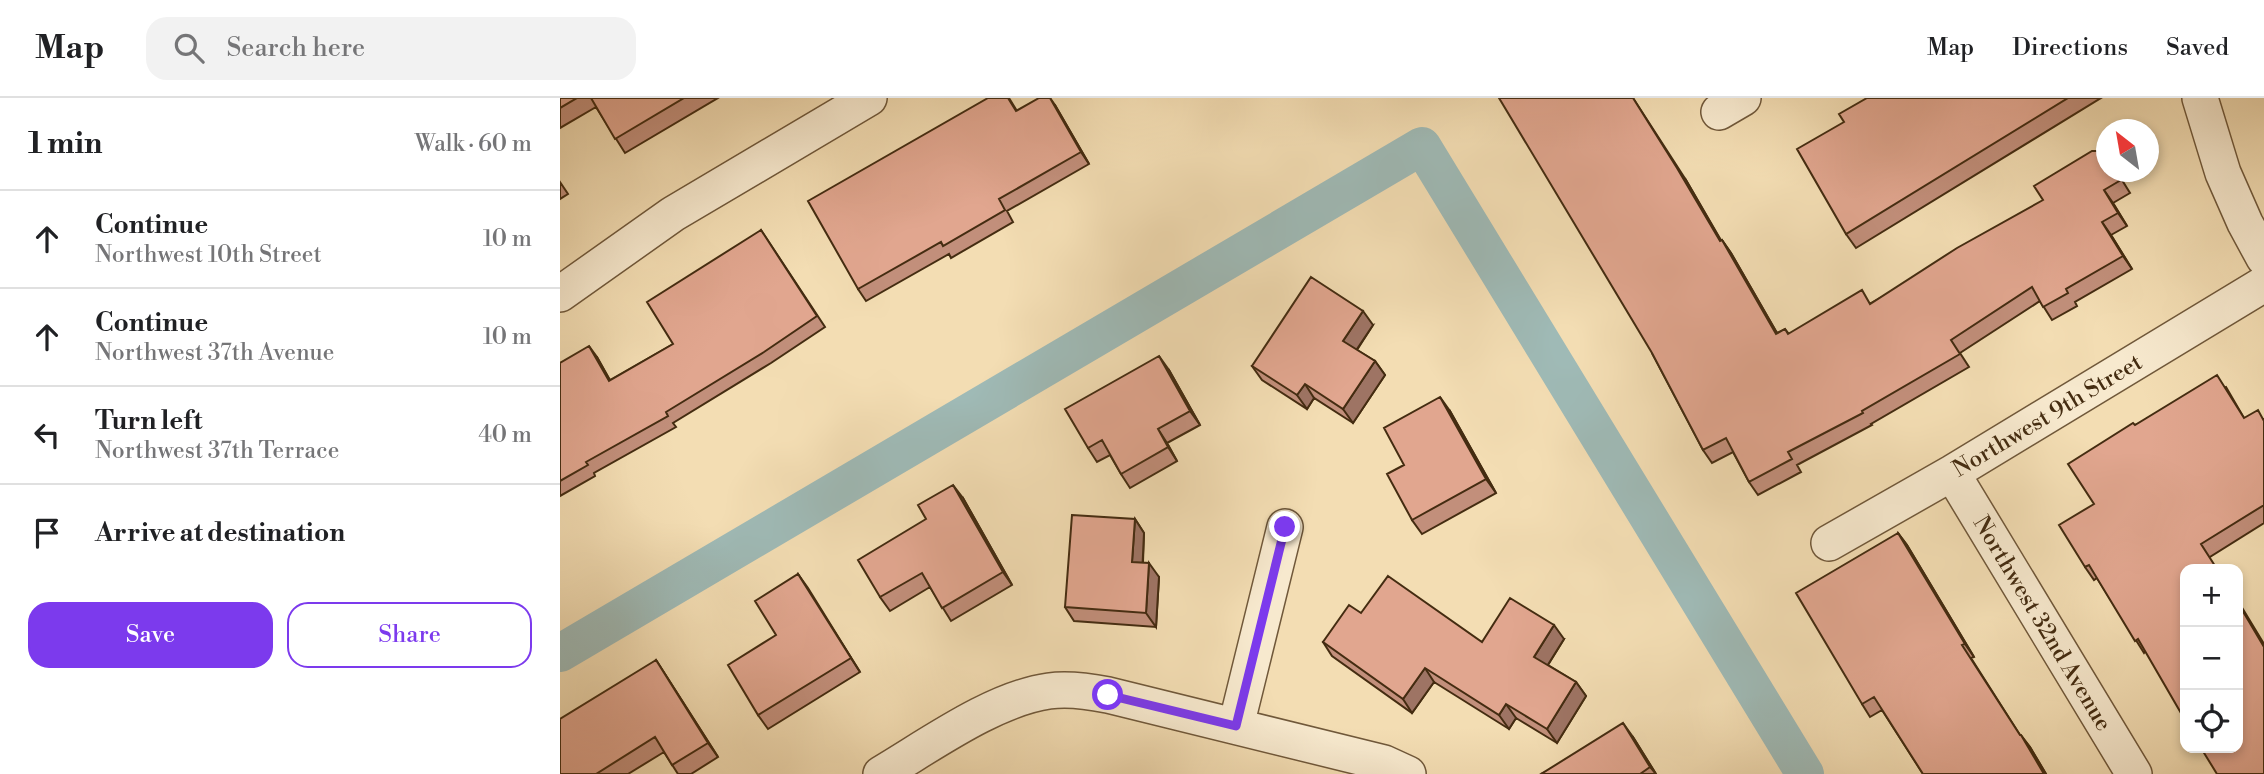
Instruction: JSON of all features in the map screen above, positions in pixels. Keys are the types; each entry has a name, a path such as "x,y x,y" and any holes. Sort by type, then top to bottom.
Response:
{"street":[{"path":"560,294 673,214 869,98"},
{"path":"2200,98 2223,173 2264,258"},
{"name":"Northwest 9th Street","path":"1829,543 1952,473 2264,284"},
{"name":"Northwest 32nd Avenue","path":"1952,473 2134,774"},
{"path":"1236,726 1285,527"},
{"path":"881,774 997,706 1051,690 1079,690 1160,708 1384,763 1408,774"}],"building":[{"path":"560,98 577,98 560,108"},
{"path":"591,98 684,98 615,139"},
{"path":"988,98 1008,98 1016,111 1039,98 1050,98 1081,152 999,199 1005,210 943,246 941,242 858,289 808,201"},
{"path":"1499,98 1633,98 1720,241 1722,240 1776,334 1785,329 1788,334 1862,290 1870,304 1957,248 2043,200 2034,186 2092,151 2096,151 2096,182 2118,182 2104,190 2118,213 2102,222 2123,256 2066,289 2068,293 2043,307 2032,287 1951,340 1960,354 1862,411 1863,413 1788,452 1792,459 1749,482 1726,438 1703,450 1652,353"},
{"path":"1867,98 2068,98 1846,234 1797,149 1844,122 1839,114"},
{"path":"761,230 817,316 666,412 668,416 586,462 588,465 560,481 560,363 589,346 609,381 673,344 647,302"},
{"path":"1311,277 1363,311 1343,341 1375,361 1343,409 1305,384 1297,395 1252,366"},
{"path":"1159,356 1190,411 1158,429 1168,447 1121,474 1102,440 1088,448 1065,409"},
{"path":"2217,375 2244,418 2258,410 2264,421 2264,505 2201,544 2214,564 2180,564 2180,711 2138,639 2135,641 2089,565 2085,567 2059,525 2094,504 2068,464 2133,423 2135,425"},
{"path":"1440,397 1486,479 1412,520 1387,474 1404,465 1384,428"},
{"path":"953,485 1003,572 942,608 922,573 880,597 858,560 926,519 918,505"},
{"path":"1072,515 1135,519 1132,562 1149,563 1146,613 1065,607"},
{"path":"1898,533 1965,644 1962,645 2044,774 1923,774 1874,697 1862,704 1796,593"},
{"path":"798,574 851,658 758,715 728,665 776,635 755,601"},
{"path":"1388,576 1482,642 1510,598 1554,625 1534,657 1576,682 1547,729 1506,704 1499,715 1425,668 1403,699 1323,642 1349,605 1361,613"},
{"path":"2243,611 2264,647 2264,774 2217,774 2204,753 2243,753"},
{"path":"656,660 708,743 672,765 655,737 596,774 560,774 560,719"},
{"path":"1623,723 1650,767 1640,774 1541,774"}],"waterway":[{"path":"560,653 1422,146 1805,774"}],"route":[{"path":"1108,695 1236,726 1285,527"}]}
